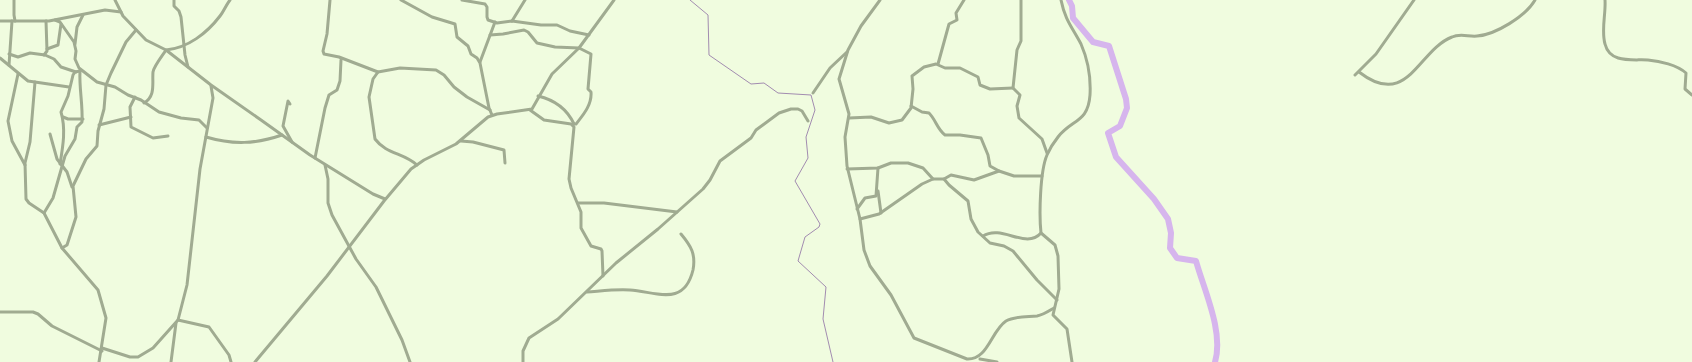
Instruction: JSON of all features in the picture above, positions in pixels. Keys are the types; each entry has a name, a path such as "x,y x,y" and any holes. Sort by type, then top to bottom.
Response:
{"street":[{"path":"9,65 9,54 14,21 14,0"},
{"path":"115,0 121,12 146,40 166,50 222,93 315,158 373,194 385,199"},
{"path":"174,0 174,6 179,11 181,17 188,67"},
{"path":"166,50 188,44 217,20 230,0"},
{"path":"330,0 327,34 323,52 324,54 377,72 400,68 436,70 444,75 454,87 467,97 490,110"},
{"path":"401,0 432,17 455,24 458,37 468,46 471,54 480,62 492,115"},
{"path":"462,0 485,4 487,7 487,17 499,24 512,21 541,25 557,24 570,31 590,35"},
{"path":"512,21 525,0"},
{"path":"255,362 318,286 348,245 385,199 412,169 461,141 488,117 492,115 530,110 534,107 538,96 552,74 590,35 614,0"},
{"path":"880,0 861,26 848,50 839,79 849,118 845,137 847,169 858,209 866,258 870,266 891,294 914,338 960,357 998,362"},
{"path":"938,64 949,24 956,20 956,13 964,0"},
{"path":"1013,88 1017,52 1021,41 1021,0"},
{"path":"1047,155 1059,135 1086,112 1090,95 1090,76 1084,53 1065,18 1060,0"},
{"path":"1355,75 1385,42 1414,0"},
{"path":"1359,72 1377,83 1392,83 1402,80 1414,72 1433,51 1450,37 1458,35 1481,36 1494,31 1522,16 1535,0"},
{"path":"1605,0 1604,37 1607,48 1615,56 1621,59 1649,60 1677,68 1686,73 1685,89 1692,95"},
{"path":"0,21 46,21 105,10 121,12"},
{"path":"61,164 75,138 77,128 82,123 83,119 79,86 79,71 75,59 75,45 77,27 83,15"},
{"path":"55,20 61,24 75,45"},
{"path":"44,55 47,51 46,21"},
{"path":"480,62 495,22"},
{"path":"47,48 58,45 61,24"},
{"path":"72,188 86,159 97,146 99,125 104,109 106,85 118,56 126,42 136,30"},
{"path":"490,35 524,30 528,32 537,43 555,47 579,48 591,55 588,79 588,89 591,94 587,109 576,124 544,120 530,110"},
{"path":"185,51 188,44"},
{"path":"144,103 150,99 154,70 166,50"},
{"path":"813,93 830,68 848,50"},
{"path":"9,54 18,57 30,53 44,55 54,59 61,67 79,71 97,82 115,87 141,100 159,112 180,118 199,120 208,129"},
{"path":"0,58 28,81 69,87"},
{"path":"315,158 329,95 337,90 340,81 341,60"},
{"path":"849,118 871,117 886,122 897,122 903,118 911,106 912,76 924,67 938,64 945,68 960,68 967,71 978,77 980,85 987,88 1013,88 1020,95 1018,106 1019,118 1042,139 1047,150 1042,176 1041,234"},
{"path":"44,212 53,198 61,164 64,139 61,111 68,96 73,75 79,71"},
{"path":"377,72 374,77 369,97 375,139 390,152 406,156 418,165"},
{"path":"18,74 8,121 12,141 25,165"},
{"path":"35,82 30,142 25,165 26,199 29,203 44,212 62,248 98,290 106,318 99,362"},
{"path":"171,362 177,322 187,285 200,169 213,98 211,85"},
{"path":"213,98 222,93"},
{"path":"538,96 549,99 563,108 574,128 571,146 571,188 581,212 581,230 591,246 599,248 602,251 603,276"},
{"path":"134,97 130,107 131,127 153,138 168,136"},
{"path":"290,104 287,101 283,126 293,143"},
{"path":"911,106 922,112 929,113 936,121 938,129 945,135 960,135 981,138 988,155 990,166 999,171 1014,176 1042,176"},
{"path":"523,362 523,351 530,338 558,319 616,263 677,212 707,184 720,161 750,138 756,130 778,113 791,109 798,109 805,114 808,121"},
{"path":"62,116 68,119 83,119"},
{"path":"99,125 131,117"},
{"path":"50,134 57,159 70,178 75,207 75,223 67,245 62,248"},
{"path":"206,137 233,143 262,142 282,135"},
{"path":"461,141 473,142 504,150 505,163"},
{"path":"847,169 878,168 895,163 912,164 923,168 933,179"},
{"path":"325,164 328,179 329,209 359,264 376,287 402,340 410,362"},
{"path":"878,168 881,213"},
{"path":"860,219 881,213 933,179 944,179 951,175 978,180 999,171"},
{"path":"944,179 968,201 972,222 978,232 990,243 1004,246 1013,251 1037,280 1057,300"},
{"path":"858,209 865,198 876,196 878,186"},
{"path":"578,203 604,203 677,212"},
{"path":"983,236 989,232 1028,240 1036,238 1041,234"},
{"path":"587,292 620,290 669,295 680,293 688,284 694,260 691,246 681,234"},
{"path":"1041,234 1053,243 1057,249 1059,262 1059,289 1053,315 1067,329 1072,362"},
{"path":"979,359 1000,327 1008,320 1039,316 1054,308"},
{"path":"0,312 33,312 38,314 52,326 102,349 130,357 138,357 153,348 177,322"},
{"path":"177,322 209,327 229,355 231,362"},
{"path":"979,359 984,362"}],"waterway":[{"path":"690,0 708,15 709,55 751,84 764,83 778,93 811,95 815,110 806,137 808,158 795,181 820,224 819,227 805,237 798,261 826,287 823,319 833,362"},
{"path":"1069,0 1072,6 1073,18 1093,42 1109,46 1126,99 1127,108 1120,126 1108,133 1116,157 1154,199 1168,219 1171,233 1170,248 1177,258 1196,261 1215,325 1217,338 1215,362"}]}
